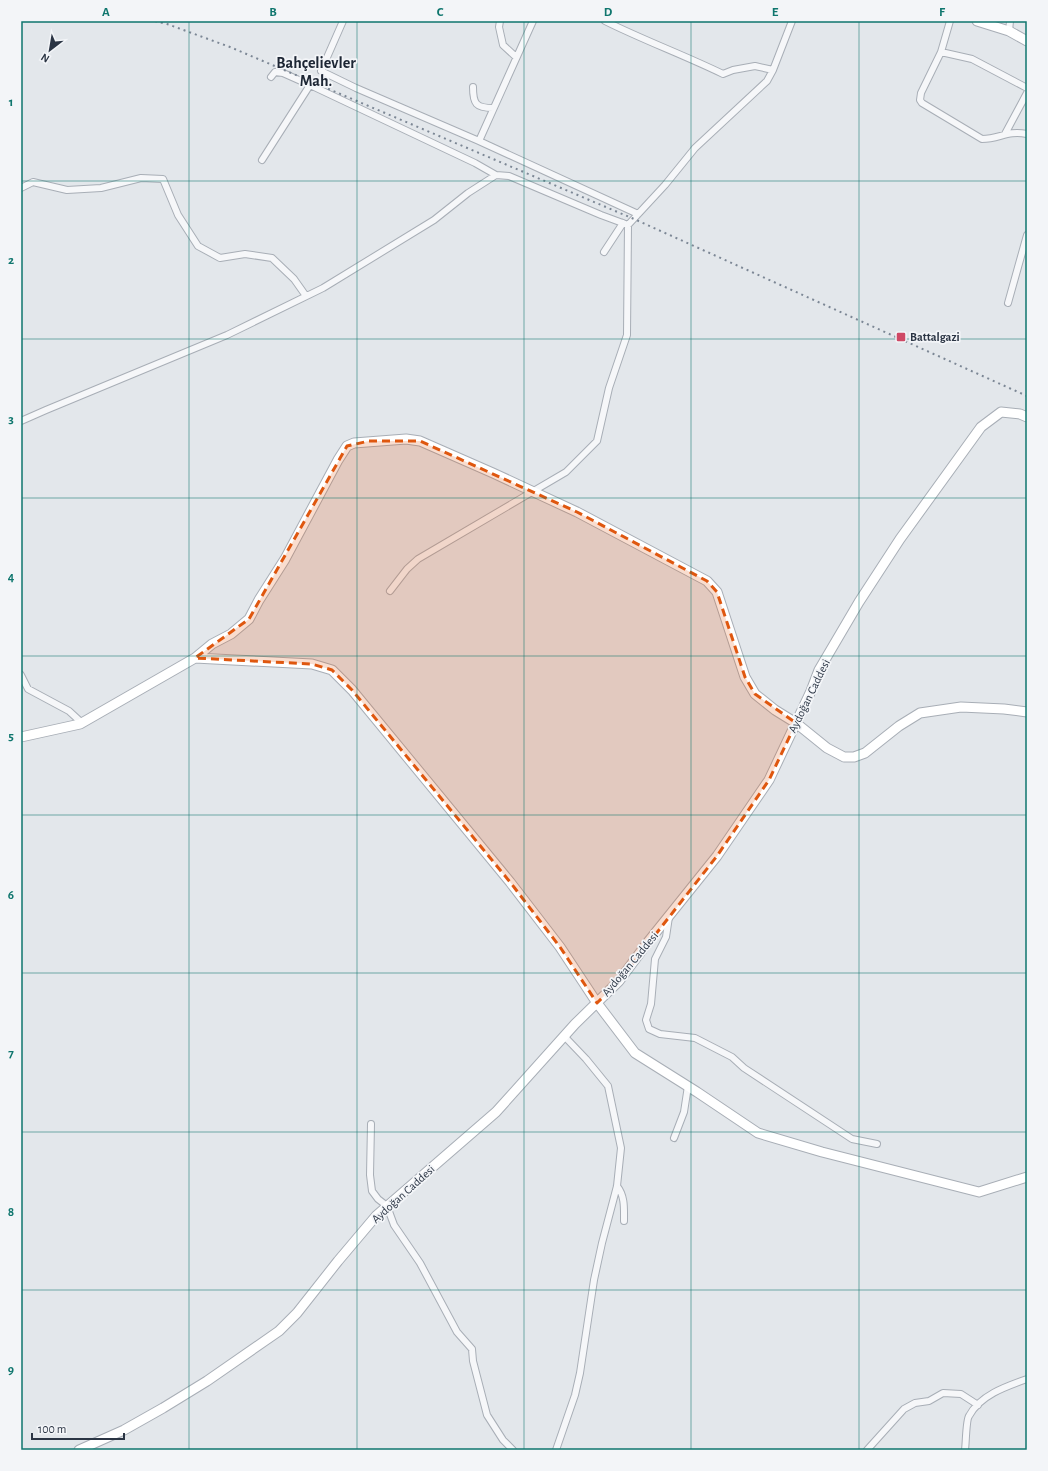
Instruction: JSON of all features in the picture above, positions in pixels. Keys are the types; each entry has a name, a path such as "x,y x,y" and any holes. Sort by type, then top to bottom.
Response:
{"street":[{"path":"343,21 321,71 638,214"},
{"path":"500,21 499,27 504,45 516,57"},
{"path":"479,141 533,21"},
{"path":"605,21 635,36 687,57 723,74 732,70 755,66 773,70"},
{"path":"604,252 626,224 638,214 665,185 696,148 766,81 773,70 792,21"},
{"path":"950,21 941,52 921,93 920,100 922,103 982,139 1017,132 1027,134"},
{"path":"977,21 1009,31 1027,41"},
{"path":"1009,31 1010,21"},
{"path":"941,52 972,59 1027,88"},
{"path":"271,76 275,72 283,73 310,84 475,163 496,175 509,176 626,224"},
{"path":"262,160 310,84"},
{"path":"473,87 473,99 476,104 483,108 493,108"},
{"path":"1006,134 1027,93"},
{"path":"21,422 53,407 227,335 323,288 434,220 468,193 496,175"},
{"path":"21,188 33,182 66,190 101,188 141,178 163,179 178,215 198,246 220,258 245,254 272,258 294,279 306,296"},
{"path":"390,591 407,569 418,559 566,472 597,441 609,388 627,335 626,224"},
{"path":"1008,303 1027,235"},
{"name":"Aydoğan Caddesi","path":"79,1450 124,1430 207,1382 279,1331 297,1313 376,1216 496,1112 575,1024 619,981 717,856 769,780 819,670 859,602 900,540 981,427 1001,412 1020,414 1027,417"},
{"path":"21,737 82,723 195,658 212,644 231,634 249,620 259,600 285,559 347,446 354,443 406,439 420,441 577,512 707,581 717,592 745,677 755,694 775,710 796,723 827,748 844,757 854,757 865,752 899,726 920,713 962,707 1004,709 1027,712"},
{"path":"195,658 312,664 332,670 352,690 510,882 560,947 597,1003 636,1053 688,1086 758,1134 829,1154 979,1192 1027,1177"},
{"path":"21,675 28,689 69,711 82,723"},
{"path":"669,917 666,937 655,959 650,1004 646,1020 649,1029 660,1034 695,1038 732,1057 744,1068 852,1139 876,1144"},
{"path":"556,1450 575,1395 602,1243 617,1186 621,1148 608,1086 586,1059 564,1037"},
{"path":"674,1138 684,1112 688,1086"},
{"path":"371,1124 370,1176 372,1191 378,1200 387,1206 394,1225 420,1263 457,1332 472,1350 473,1362 488,1415 503,1440 513,1450"},
{"path":"617,1186 622,1192 624,1221"},
{"path":"965,1450 968,1416 982,1401 1008,1386 1027,1379"},
{"path":"868,1450 904,1409 915,1403 928,1401 943,1393 961,1394 978,1405"}],"highlighted area":[{"path":"369,441 420,441 577,512 707,581 717,592 745,677 755,694 796,723 769,780 717,856 619,981 597,1003 560,947 510,882 352,690 332,670 312,664 195,658 249,619 347,446"}],"railway":[{"path":"155,21 230,47 634,219 1027,396"}],"place":[{"name":"Battalgazi","path":"901,337"}],"district":[{"name":"Bahçelievler Mah.","path":"316,72"}]}
